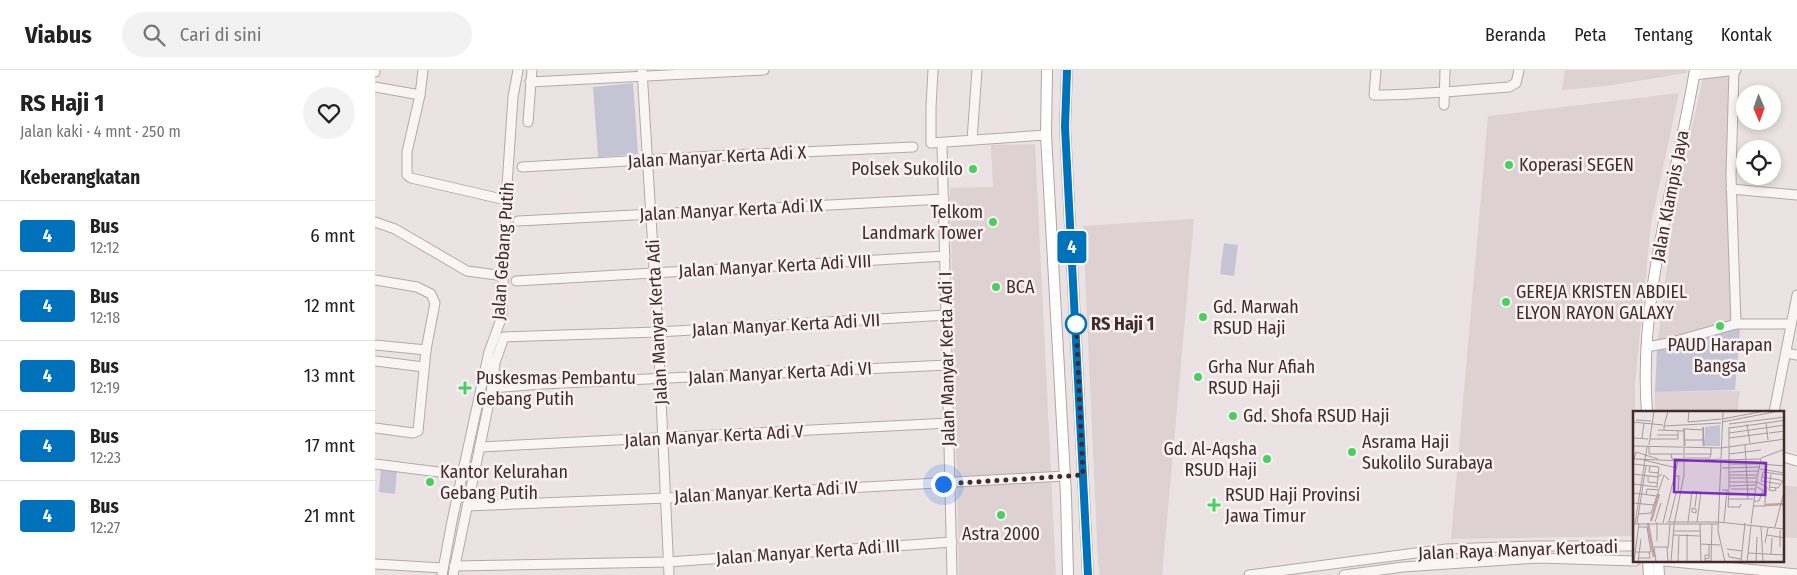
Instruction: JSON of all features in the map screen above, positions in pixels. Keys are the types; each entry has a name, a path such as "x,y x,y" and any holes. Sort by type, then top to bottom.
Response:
{"main road":[{"path":"1047,70 1046,135 1066,488 1068,575"},
{"path":"1067,70 1065,127 1088,575"},
{"name":"Jalan Klampis Jaya","path":"1647,411 1645,386 1646,347 1664,218 1694,72"},
{"path":"1065,476 1083,475"},
{"path":"1066,488 1084,488"},
{"path":"1648,562 1649,575"},
{"path":"1658,562 1659,575"}],"street":[{"path":"423,70 420,95 407,152 407,175 411,178 506,200"},
{"name":"Jalan Gebang Putih","path":"443,571 489,352 502,316 506,200 513,97 518,70"},
{"path":"528,122 532,70"},
{"path":"530,82 642,74 764,70"},
{"path":"933,70 931,143 1046,135"},
{"path":"972,140 977,70"},
{"path":"1376,70 1373,95 1444,92 1509,86 1516,83 1519,70"},
{"path":"1443,105 1445,70"},
{"path":"1694,72 1735,70 1731,189 1736,324"},
{"name":"Jalan Manyar Kerta Adi","path":"642,74 667,498 669,575"},
{"path":"375,87 420,95"},
{"name":"Jalan Manyar Kerta Adi I","path":"942,143 952,575"},
{"name":"Jalan Manyar Kerta Adi X","path":"522,167 913,147"},
{"path":"1731,189 1797,195"},
{"name":"Jalan Manyar Kerta Adi IX","path":"518,221 944,199"},
{"path":"375,222 395,229 467,271 504,276"},
{"name":"Jalan Manyar Kerta Adi VIII","path":"515,281 945,256"},
{"path":"375,280 417,288 431,294 435,303 426,350 417,431 413,434 375,428"},
{"path":"1774,411 1797,295"},
{"name":"Jalan Manyar Kerta Adi VII","path":"492,388 495,363 505,337 658,332 947,315"},
{"path":"1646,347 1669,344 1736,324 1791,324"},
{"path":"375,345 426,350"},
{"path":"1786,353 1797,356"},
{"path":"375,361 424,367"},
{"name":"Jalan Manyar Kerta Adi VI","path":"492,388 948,365"},
{"path":"453,570 492,388"},
{"name":"Jalan Manyar Kerta Adi V","path":"480,446 949,423"},
{"path":"375,464 462,475"},
{"name":"Jalan Manyar Kerta Adi IV","path":"467,506 667,498 1065,476"},
{"name":"Jalan Manyar Kerta Adi III","path":"453,570 669,562 952,542"},
{"name":"Jalan Raya Manyar Kertoadi","path":"1344,575 1446,549 1534,546 1633,546"},
{"name":"Jalan Raya Manyar Kertoadi","path":"1254,575 1402,561 1538,558 1633,561"},
{"path":"1686,562 1753,565 1797,574"},
{"path":"375,564 443,571"}],"shaded area":[{"path":"1565,70 1687,70 1686,73 1607,86 1562,90"},
{"path":"1730,75 1733,328 1657,347 1674,209 1703,78"},
{"path":"633,83 638,154 598,157 593,87"},
{"path":"1679,93 1651,224 1635,383 1635,411 1633,411 1633,536 1451,539 1488,116"},
{"path":"1035,144 1056,575 959,575 950,188 993,187 991,145"},
{"path":"1194,219 1162,575 1100,575 1083,226"},
{"path":"1224,243 1238,245 1234,276 1220,274"},
{"path":"1733,328 1740,329 1735,390 1655,392 1657,347"},
{"path":"1740,391 1737,411 1655,411 1655,392"},
{"path":"381,468 397,470 395,494 379,492"},
{"path":"1785,485 1797,487 1797,538 1785,537"}],"bus line":[{"name":"4","path":"1067,70 1065,127 1088,575"}],"place":[{"name":"Koperasi SEGEN","path":"1509,165"},
{"name":"Polsek Sukolilo","path":"973,169"},
{"name":"Telkom Landmark Tower","path":"993,222"},
{"name":"BCA","path":"996,287"},
{"name":"GEREJA KRISTEN ABDIEL ELYON RAYON GALAXY","path":"1506,302"},
{"name":"Gd. Marwah RSUD Haji","path":"1203,317"},
{"name":"RS Haji 1","path":"1076,324"},
{"name":"PAUD Harapan Bangsa","path":"1720,326"},
{"name":"Grha Nur Afiah RSUD Haji","path":"1198,377"},
{"name":"Puskesmas Pembantu Gebang Putih","path":"465,388"},
{"name":"Gd. Shofa RSUD Haji","path":"1233,416"},
{"name":"Asrama Haji Sukolilo Surabaya","path":"1352,452"},
{"name":"Gd. Al-Aqsha RSUD Haji","path":"1267,459"},
{"name":"Kantor Kelurahan Gebang Putih","path":"430,482"},
{"name":"RSUD Haji Provinsi Jawa Timur","path":"1214,505"},
{"name":"Astra 2000","path":"1001,515"}],"route":[{"path":"943,484 1083,475 1076,321 1076,324"}]}
